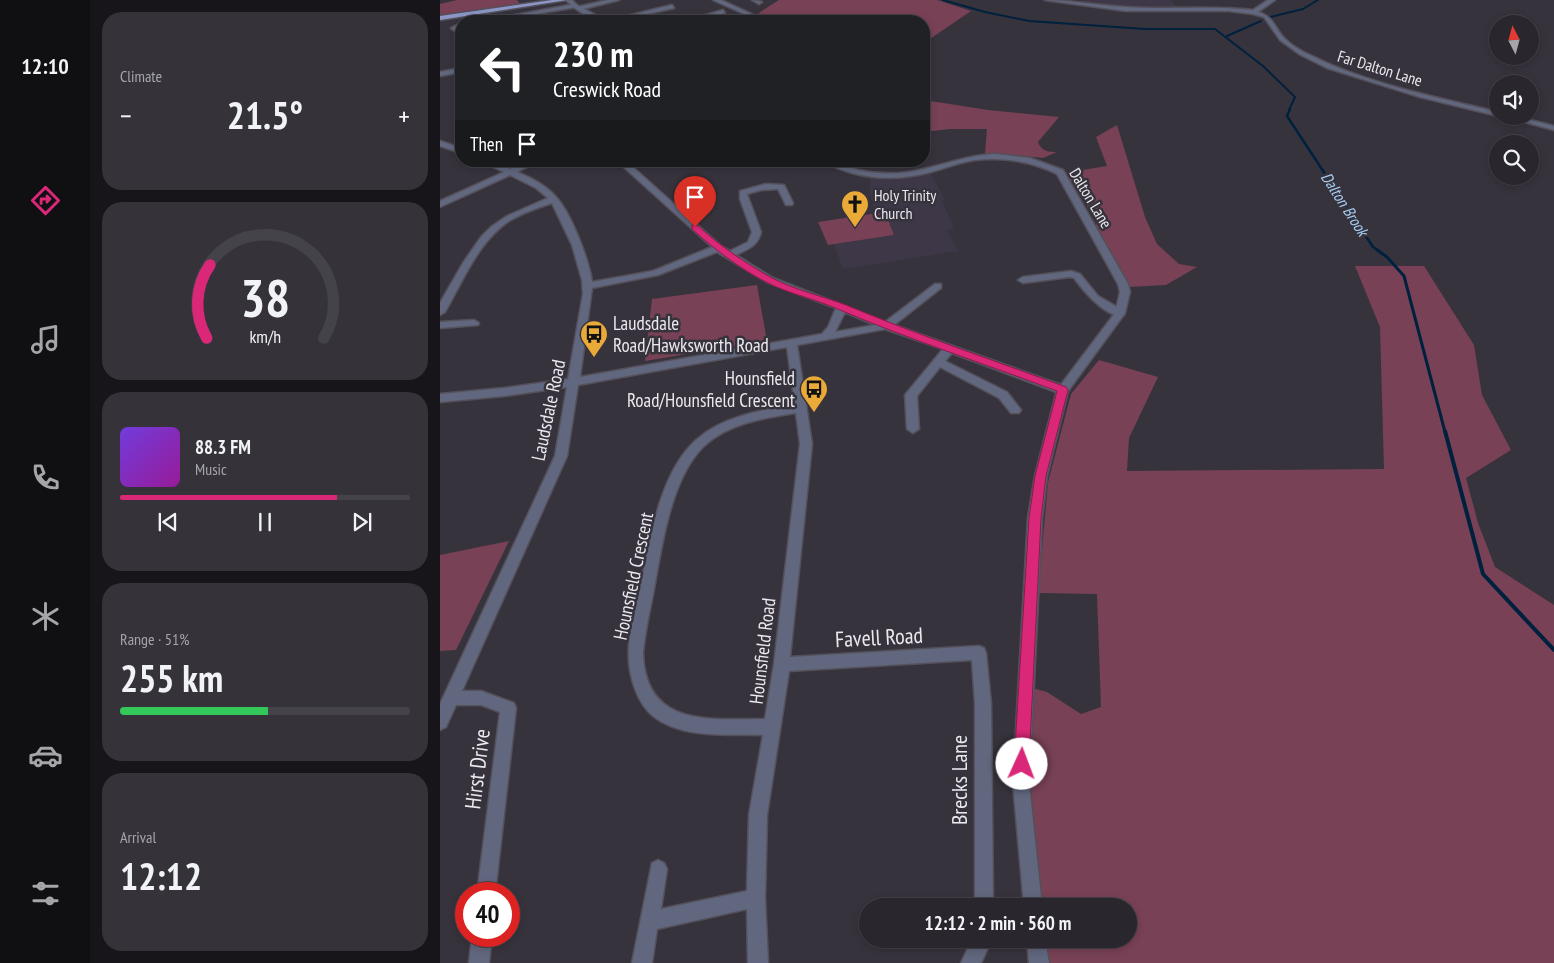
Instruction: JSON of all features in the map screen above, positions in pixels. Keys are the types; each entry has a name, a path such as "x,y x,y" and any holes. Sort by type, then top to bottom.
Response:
{"main road":[{"path":"461,15 564,0"},
{"path":"440,18 455,16"}],"street":[{"path":"569,0 577,7 592,15"},
{"path":"537,15 616,0"},
{"path":"716,0 751,15"},
{"path":"1048,0 1126,9 1229,9 1254,12 1272,0"},
{"path":"636,15 672,7"},
{"path":"712,15 723,12"},
{"name":"Far Dalton Lane","path":"1254,12 1266,16 1273,29 1282,39 1301,53 1329,67 1422,96 1489,112"},
{"path":"701,13 706,15"},
{"path":"440,74 455,71"},
{"path":"1539,124 1554,128"},
{"path":"440,143 455,149"},
{"name":"Dalton Lane","path":"840,167 846,170 882,176 910,174 974,158 1028,160 1060,172 1123,284 1125,292 1120,313 1062,390"},
{"name":"Laudsdale Road","path":"440,722 561,456 588,294 584,261 580,247 554,199 538,186 498,167"},
{"path":"440,204 521,167"},
{"path":"628,167 718,248 770,280 886,326 1062,390 1040,476 1035,518 1027,647 1021,783 1032,898"},
{"path":"730,255 750,244 756,236 757,229 744,202 743,193 774,186 781,187 789,203"},
{"path":"440,312 478,248 494,228 514,215 554,199"},
{"path":"587,286 655,273 718,248"},
{"path":"1023,280 1071,274 1077,276 1095,298 1120,313"},
{"path":"440,398 504,392 574,382 886,326 938,286"},
{"path":"824,338 833,328 842,307"},
{"path":"440,325 474,323"},
{"name":"Hounsfield Road","path":"758,963 756,898 758,815 782,664 806,444 792,344"},
{"path":"913,429 912,396 950,348"},
{"path":"938,362 1003,395 1015,410"},
{"name":"Hounsfield Crescent","path":"773,727 689,724 658,711 642,689 636,654 656,544 672,489 684,463 698,444 720,428 746,417 802,408"},
{"name":"Favell Road","path":"782,664 979,653"},
{"name":"Brecks Lane","path":"979,653 983,704 984,898"},
{"name":"Hirst Drive","path":"452,698 481,698 508,708 487,882"},
{"path":"642,963 658,869"},
{"path":"649,921 756,898"},
{"path":"478,963 480,947"},
{"path":"971,963 978,948"},
{"path":"1037,948 1038,963"}],"shaded area":[{"path":"457,0 517,0 520,4 440,16 440,4"},
{"path":"779,0 937,0 971,11 930,39 930,15 758,15"},
{"path":"1081,0 1171,0 1176,7 1113,6 1081,3"},
{"path":"930,101 988,110 1059,117 1038,142 1045,150 1057,152 1043,158 985,154 987,129 930,131"},
{"path":"1117,125 1145,217 1157,244 1179,264 1197,267 1166,285 1128,287 1097,228 1095,218 1064,173 1107,166 1096,137"},
{"path":"930,173 945,200 942,201 954,228 947,230 958,251 843,269 834,244 894,235 885,212 875,213 870,192 870,178 912,177"},
{"path":"885,212 894,235 828,245 818,222"},
{"path":"1355,266 1424,266 1474,345 1482,395 1511,450 1466,478 1478,523 1495,567 1554,605 1554,963 1048,963 1046,948 1137,948 1137,898 1041,898 1029,777 1028,694 1036,689 1047,692 1081,714 1101,707 1097,594 1038,593 1048,482 1071,394 1099,360 1158,377 1129,438 1127,471 1384,469 1380,327"},
{"path":"757,285 767,341 645,361 652,299"},
{"path":"509,541 456,650 440,651 440,555"}],"waterway":[{"name":"Dalton Brook","path":"943,0 985,12 1029,21 1145,29 1215,29 1263,66 1295,97 1289,110"},
{"path":"1270,17 1303,9 1318,0"},
{"path":"1227,36 1261,21"},
{"name":"Dalton Brook","path":"1290,109 1287,116 1373,247 1379,251"},
{"name":"Dalton Brook","path":"1377,250 1387,257 1404,276 1445,432"},
{"name":"Dalton Brook","path":"1445,431 1483,574 1554,650"}],"place":[{"name":"Holy Trinity Church","path":"855,228"},
{"name":"Laudsdale Road/Hawksworth Road","path":"594,358"},
{"name":"Hounsfield Road/Hounsfield Crescent","path":"814,413"}],"route":[{"path":"695,227 718,248 770,280 886,326 1062,390 1040,476 1035,518 1022,764"}]}
